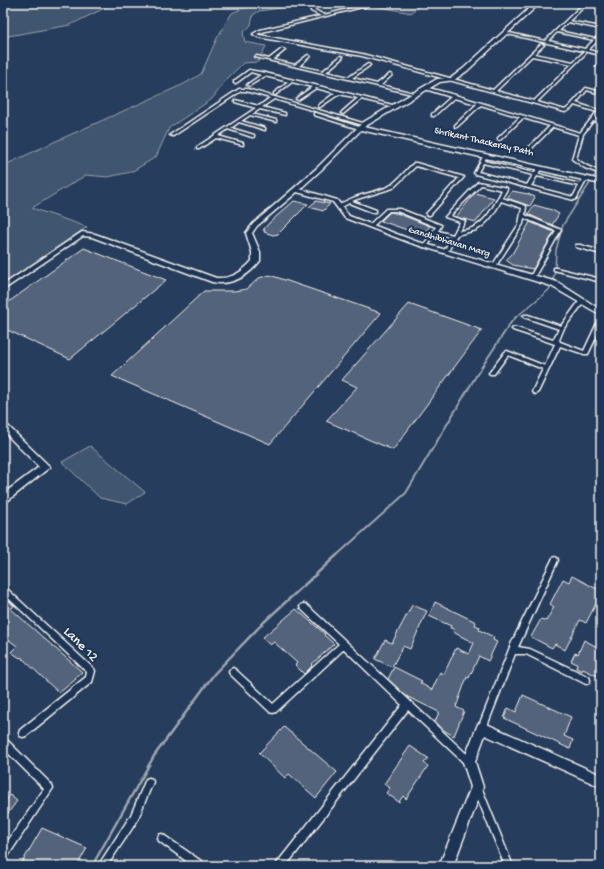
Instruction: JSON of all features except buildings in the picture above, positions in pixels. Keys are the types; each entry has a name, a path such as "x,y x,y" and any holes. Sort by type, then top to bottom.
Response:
{"street":[{"path":"376,3 261,31 255,34 258,36 362,55 452,78 565,111 574,104 586,89 601,93"},
{"path":"3,288 82,234 93,235 215,280 226,281 246,273 256,261 256,252 249,234 255,225 363,127 394,106 439,80 452,78 465,70 538,3"},
{"path":"494,91 586,3"},
{"path":"312,10 324,16"},
{"path":"567,21 601,28"},
{"path":"556,31 597,40"},
{"path":"505,33 585,52 601,54"},
{"path":"536,102 601,36"},
{"path":"270,60 283,50"},
{"path":"532,55 574,63"},
{"path":"296,66 308,56"},
{"path":"257,57 416,94"},
{"path":"324,72 342,57"},
{"path":"601,63 598,66 601,67"},
{"path":"350,78 368,65"},
{"path":"235,82 250,71 394,106"},
{"path":"249,85 265,74"},
{"path":"378,85 390,75"},
{"path":"198,148 249,114 292,81"},
{"path":"298,99 316,87"},
{"path":"426,88 581,134"},
{"path":"172,135 240,90 242,92 272,97 330,114 363,127"},
{"path":"320,106 339,92"},
{"path":"432,114 454,96"},
{"path":"272,97 326,118 363,127"},
{"path":"343,113 360,98"},
{"path":"236,101 284,114"},
{"path":"456,126 480,104"},
{"path":"574,104 599,113 581,134 574,159 586,167 601,173"},
{"path":"249,114 275,121"},
{"path":"326,118 330,114"},
{"path":"499,139 522,117"},
{"path":"592,120 601,122"},
{"path":"238,121 264,129"},
{"path":"530,148 552,126"},
{"name":"Shrikant Thackeray Path","path":"363,127 484,159 537,171 601,182"},
{"name":"Shrikant Thackeray Path","path":"363,127 586,180 601,178"},
{"path":"228,128 254,136"},
{"path":"216,137 242,144"},
{"path":"484,159 476,173 574,199 586,180"},
{"path":"340,206 355,198 390,187 415,164 462,177 428,214"},
{"path":"528,187 537,171"},
{"path":"436,232 455,236 474,229 489,217 505,189 480,183 447,217 463,222 455,236 446,252"},
{"name":"Gandhibhavan Marg","path":"295,189 329,198 340,206 347,217 370,226 425,246 552,283 601,313"},
{"path":"494,266 521,224 524,207 500,199"},
{"path":"348,201 374,211"},
{"path":"370,226 388,210 392,209 439,226 425,246"},
{"path":"523,216 560,230 532,277"},
{"path":"578,246 601,253"},
{"path":"556,269 601,281"},
{"path":"535,392 558,344 556,340 562,328 582,301"},
{"path":"526,316 562,328"},
{"path":"516,329 586,353 601,321"},
{"path":"492,374 507,353 546,368"},
{"path":"3,426 45,467 3,499"},
{"path":"469,762 513,650 555,560"},
{"name":"Lane 12","path":"3,589 91,671 89,679 23,733"},
{"path":"304,607 469,762 509,866"},
{"path":"233,672 273,709 344,644"},
{"path":"513,650 527,651 586,680"},
{"path":"280,866 407,705"},
{"path":"482,728 601,781"},
{"path":"3,742 49,788 3,856"},
{"path":"102,866 134,818 149,782"},
{"path":"446,866 478,788"},
{"path":"162,838 201,866"}],"shaded area":[{"path":"3,3 115,3 70,25 3,37"},
{"path":"275,3 317,3 259,11 253,15 251,25 243,33 245,42 266,46 258,62 243,63 227,79 212,99 169,128 156,157 131,172 108,177 86,175 32,208 87,227 3,284 3,166 184,84 201,74 217,38 232,13 241,9"},
{"path":"378,3 421,4 411,13 370,5"},
{"path":"90,446 145,492 127,504 100,498 62,462"}],"waterway":[{"path":"515,318 550,289 555,272 556,250 563,225 597,172 597,162 601,149"},
{"path":"336,556 406,493 479,371 515,318"},
{"path":"92,866 154,756 214,674 264,622 337,555"}]}
